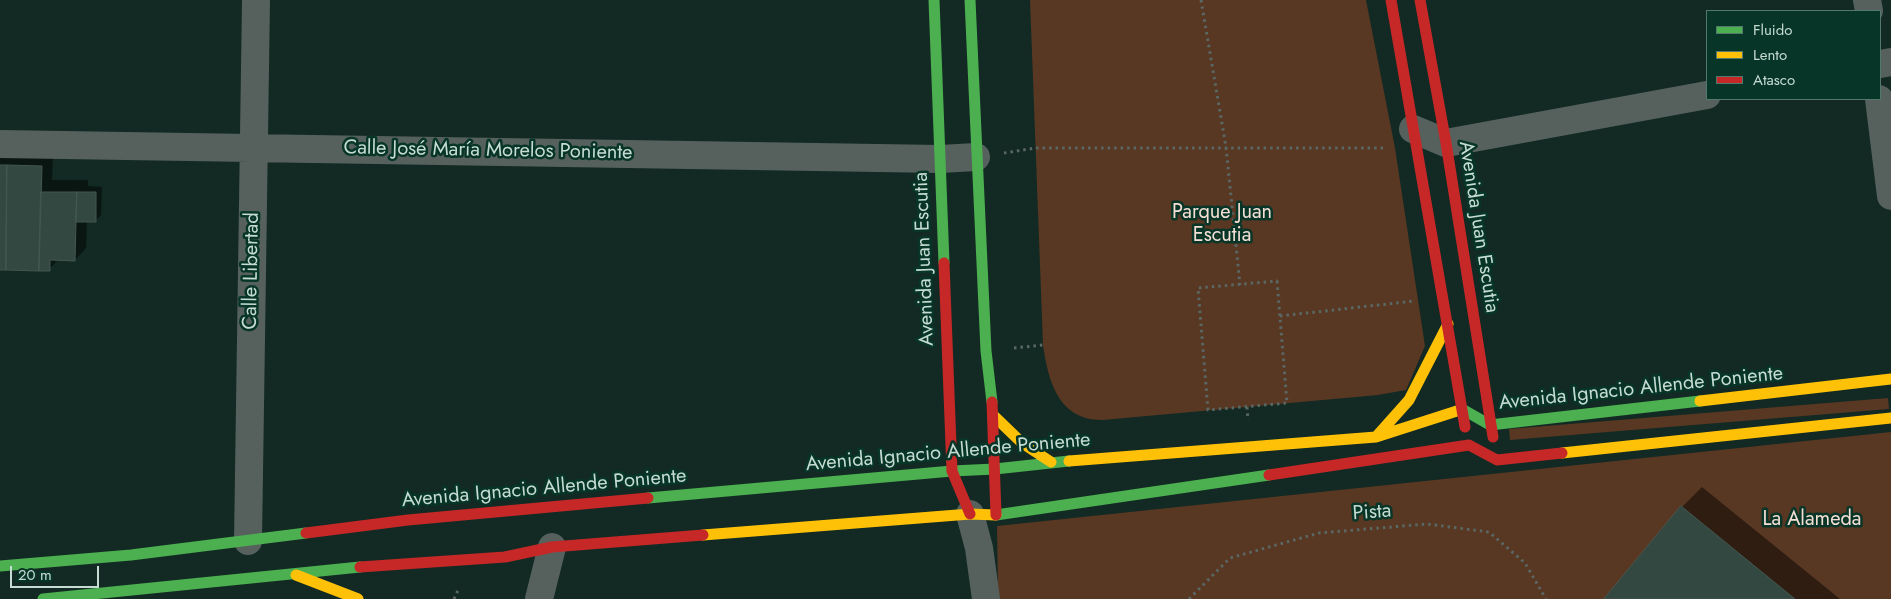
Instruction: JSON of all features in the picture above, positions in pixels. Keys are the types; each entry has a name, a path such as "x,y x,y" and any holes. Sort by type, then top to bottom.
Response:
{"main road":[{"name":"Avenida Juan Escutia","path":"934,0 952,471 983,514"},
{"path":"970,0 986,351 993,415 995,469 983,514"},
{"path":"1391,0 1469,444"},
{"name":"Avenida Juan Escutia","path":"1420,0 1446,143 1497,460"},
{"path":"1376,437 1409,400 1448,324"},
{"name":"Avenida Ignacio Allende Poniente","path":"0,566 131,555 248,542 408,520 952,471 995,469 1051,462 1376,437 1462,409 1490,425 1891,380"},
{"path":"993,415 1022,443 1051,462"},
{"path":"43,599 290,573 505,557 552,547 983,514 1469,444 1497,460 1891,418"},
{"path":"290,573 358,599"},
{"path":"145,599 199,582"}],"street":[{"name":"Calle Libertad","path":"248,542 256,0"},
{"path":"1413,129 1446,143 1706,95"},
{"path":"1879,100 1891,196"},
{"name":"Calle José María Morelos Poniente","path":"0,144 940,159 976,157"},
{"path":"983,514 979,548 986,599"},
{"path":"539,599 552,547"}],"path":[{"path":"1201,0 1226,147 1240,285"},
{"path":"976,157 1036,148 1395,148 1413,129"},
{"path":"1280,316 1418,301 1439,274"},
{"path":"1278,282 1288,403 1208,410 1198,288 1240,285 1278,282"},
{"name":"Pista","path":"1189,599 1230,558 1319,533 1428,524 1489,532 1525,563 1546,599"}],"green space":[{"name":"Parque Juan Escutia","path":"1030,0 1366,0 1395,148 1425,346 1406,390 1378,395 1103,420 1080,416 1063,404 1049,376 1043,345"},
{"path":"1888,398 1889,409 1510,440 1509,429"},
{"name":"La Alameda","path":"1891,432 1891,599 1000,599 998,594 997,526"}],"building":[{"path":"0,165 7,165 6,270 0,270"},
{"path":"7,165 42,166 39,271 6,270"},
{"path":"41,192 77,192 75,261 50,260 50,271 39,271"},
{"path":"77,192 96,192 96,222 76,222"},
{"path":"1681,506 1795,599 1604,599"}],"traffic: fast":[{"path":"934,0 944,263"},
{"path":"970,0 986,351 992,402"},
{"path":"1460,410 1462,409 1490,425 1700,401"},
{"path":"648,498 1069,461"},
{"path":"996,515 1269,475"},
{"path":"0,566 131,555 306,533"},
{"path":"43,599 360,567"}],"traffic: slow":[{"path":"1376,437 1409,400 1448,324"},
{"path":"1700,401 1891,379"},
{"path":"1069,461 1376,437 1460,410"},
{"path":"993,415 1022,443 1051,462"},
{"path":"1562,453 1891,418"},
{"path":"703,535 970,514 996,515"},
{"path":"296,575 358,599"}],"traffic: jam":[{"path":"1391,0 1465,427"},
{"path":"1420,0 1446,143 1493,437"},
{"path":"944,263 952,471 970,514"},
{"path":"992,402 996,515"},
{"path":"1269,475 1469,445 1497,460 1562,453"},
{"path":"306,533 408,520 648,498"},
{"path":"360,567 505,557 552,547 703,535"}]}
